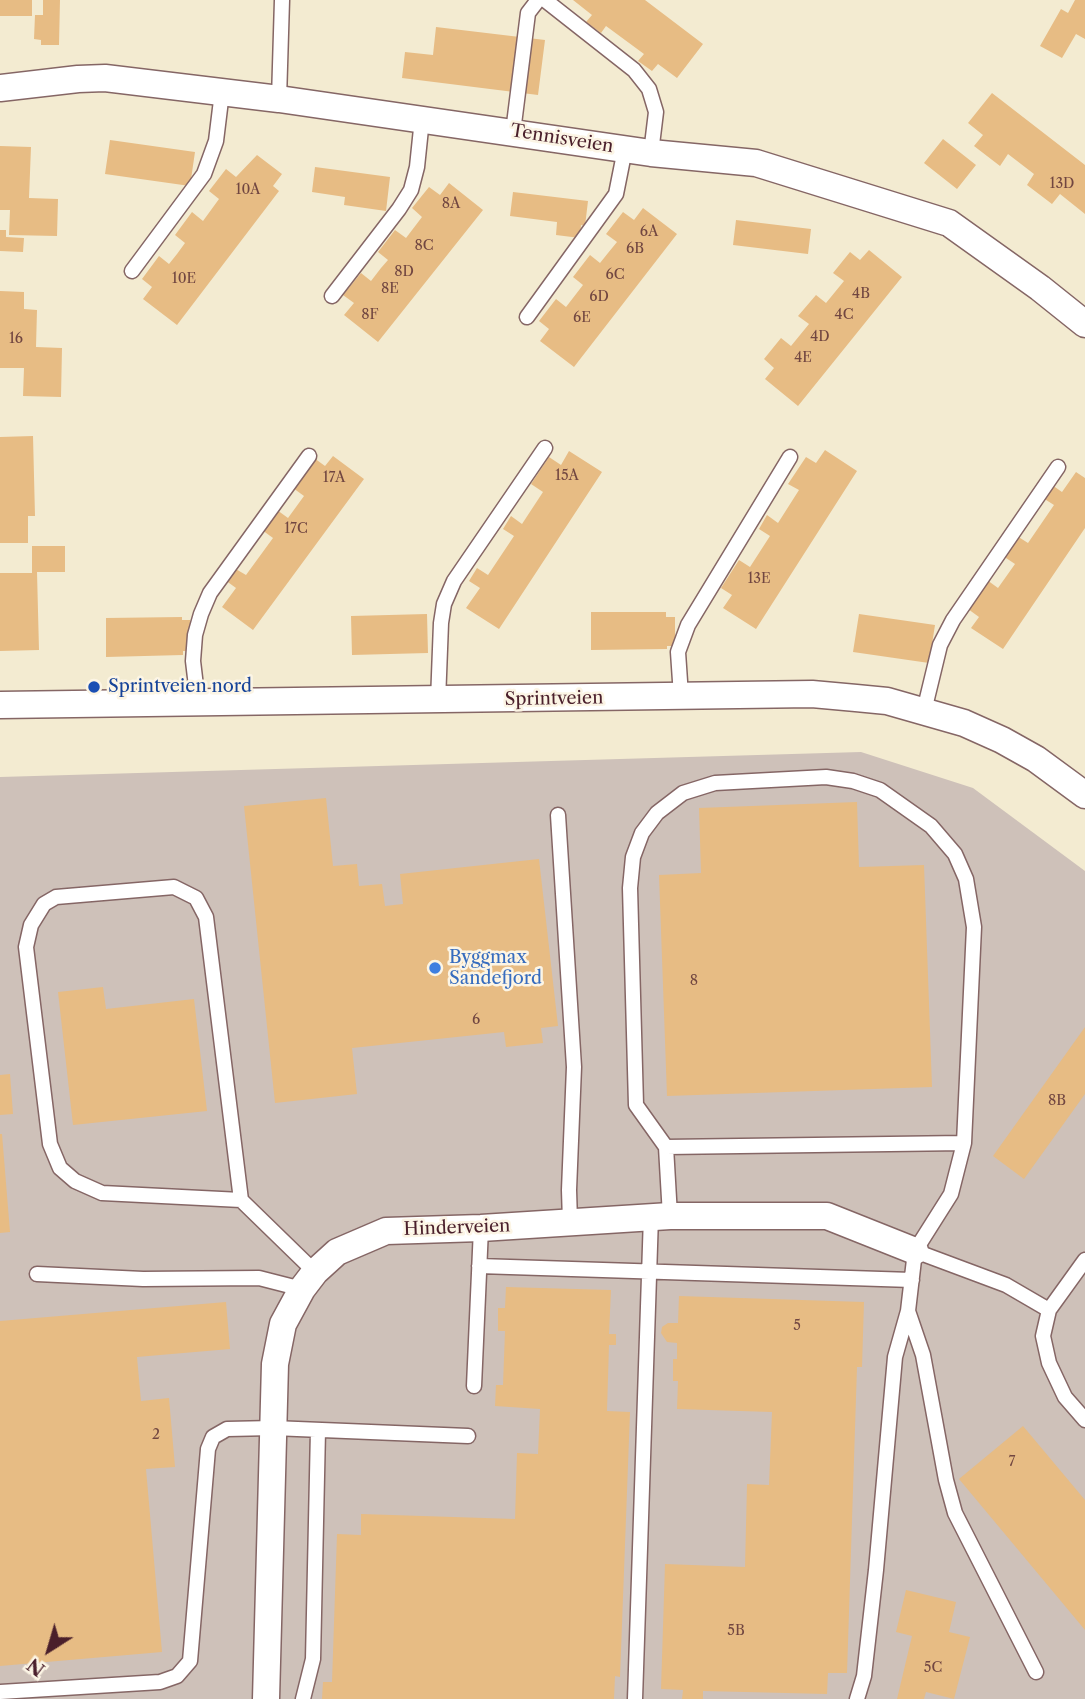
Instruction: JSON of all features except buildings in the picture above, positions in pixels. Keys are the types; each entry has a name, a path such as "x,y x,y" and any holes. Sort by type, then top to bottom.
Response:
{"street":[{"name":"Tennisveien","path":"0,88 105,78 279,99 651,153 756,163 949,223 1085,324"},
{"name":"Sprintveien","path":"0,705 812,694 887,701 964,723 1036,759 1085,795"},
{"name":"Hinderveien","path":"266,1699 275,1364 283,1324 309,1281 337,1252 386,1231 481,1228 661,1216 827,1216 915,1251"}],"lane":[{"path":"279,99 282,0"},
{"path":"513,132 528,13 538,0"},
{"path":"545,0 634,70 649,89 656,112 651,153"},
{"path":"132,271 204,174 216,141 222,92"},
{"path":"331,296 411,190 417,167 422,119"},
{"path":"527,317 617,194 625,149"},
{"path":"438,701 444,604 454,581 545,448"},
{"path":"198,703 193,661 195,635 210,593 309,456"},
{"path":"681,696 678,652 688,625 790,457"},
{"path":"924,710 940,645 953,620 1058,467"},
{"path":"635,1699 649,1270 661,1216 666,1147 636,1105 630,888 632,858 642,832 657,813 683,793 715,783 826,777 853,780 880,790 931,826 955,854 966,879 974,926 964,1143 951,1194 915,1251 908,1311 895,1357 876,1570 864,1676 857,1699"},
{"path":"558,815 574,1067 570,1222"},
{"path":"242,1200 102,1193 75,1181 60,1168 50,1144 26,947 31,925 44,904 56,897 174,887 196,898 206,917 242,1200 309,1281"},
{"path":"666,1147 964,1143"},
{"path":"474,1386 481,1228"},
{"path":"915,1251 1006,1285 1049,1310"},
{"path":"1085,1260 1049,1310 1043,1336 1049,1363 1065,1397 1085,1420"},
{"path":"479,1266 912,1280"},
{"path":"37,1273 143,1279 259,1278 309,1281"},
{"path":"908,1311 923,1355 946,1480 956,1513 1036,1672"},
{"path":"0,1692 160,1682 177,1676 190,1661 208,1449 213,1437 227,1429 273,1428 468,1436"},
{"path":"303,1699 313,1659 318,1430"}],"shaded area":[{"path":"861,752 973,788 1085,871 1085,1699 0,1699 0,777"}],"place":[{"name":"Sprintveien nord","path":"94,687"},
{"name":"Byggmax Sandefjord","path":"435,968"}]}
